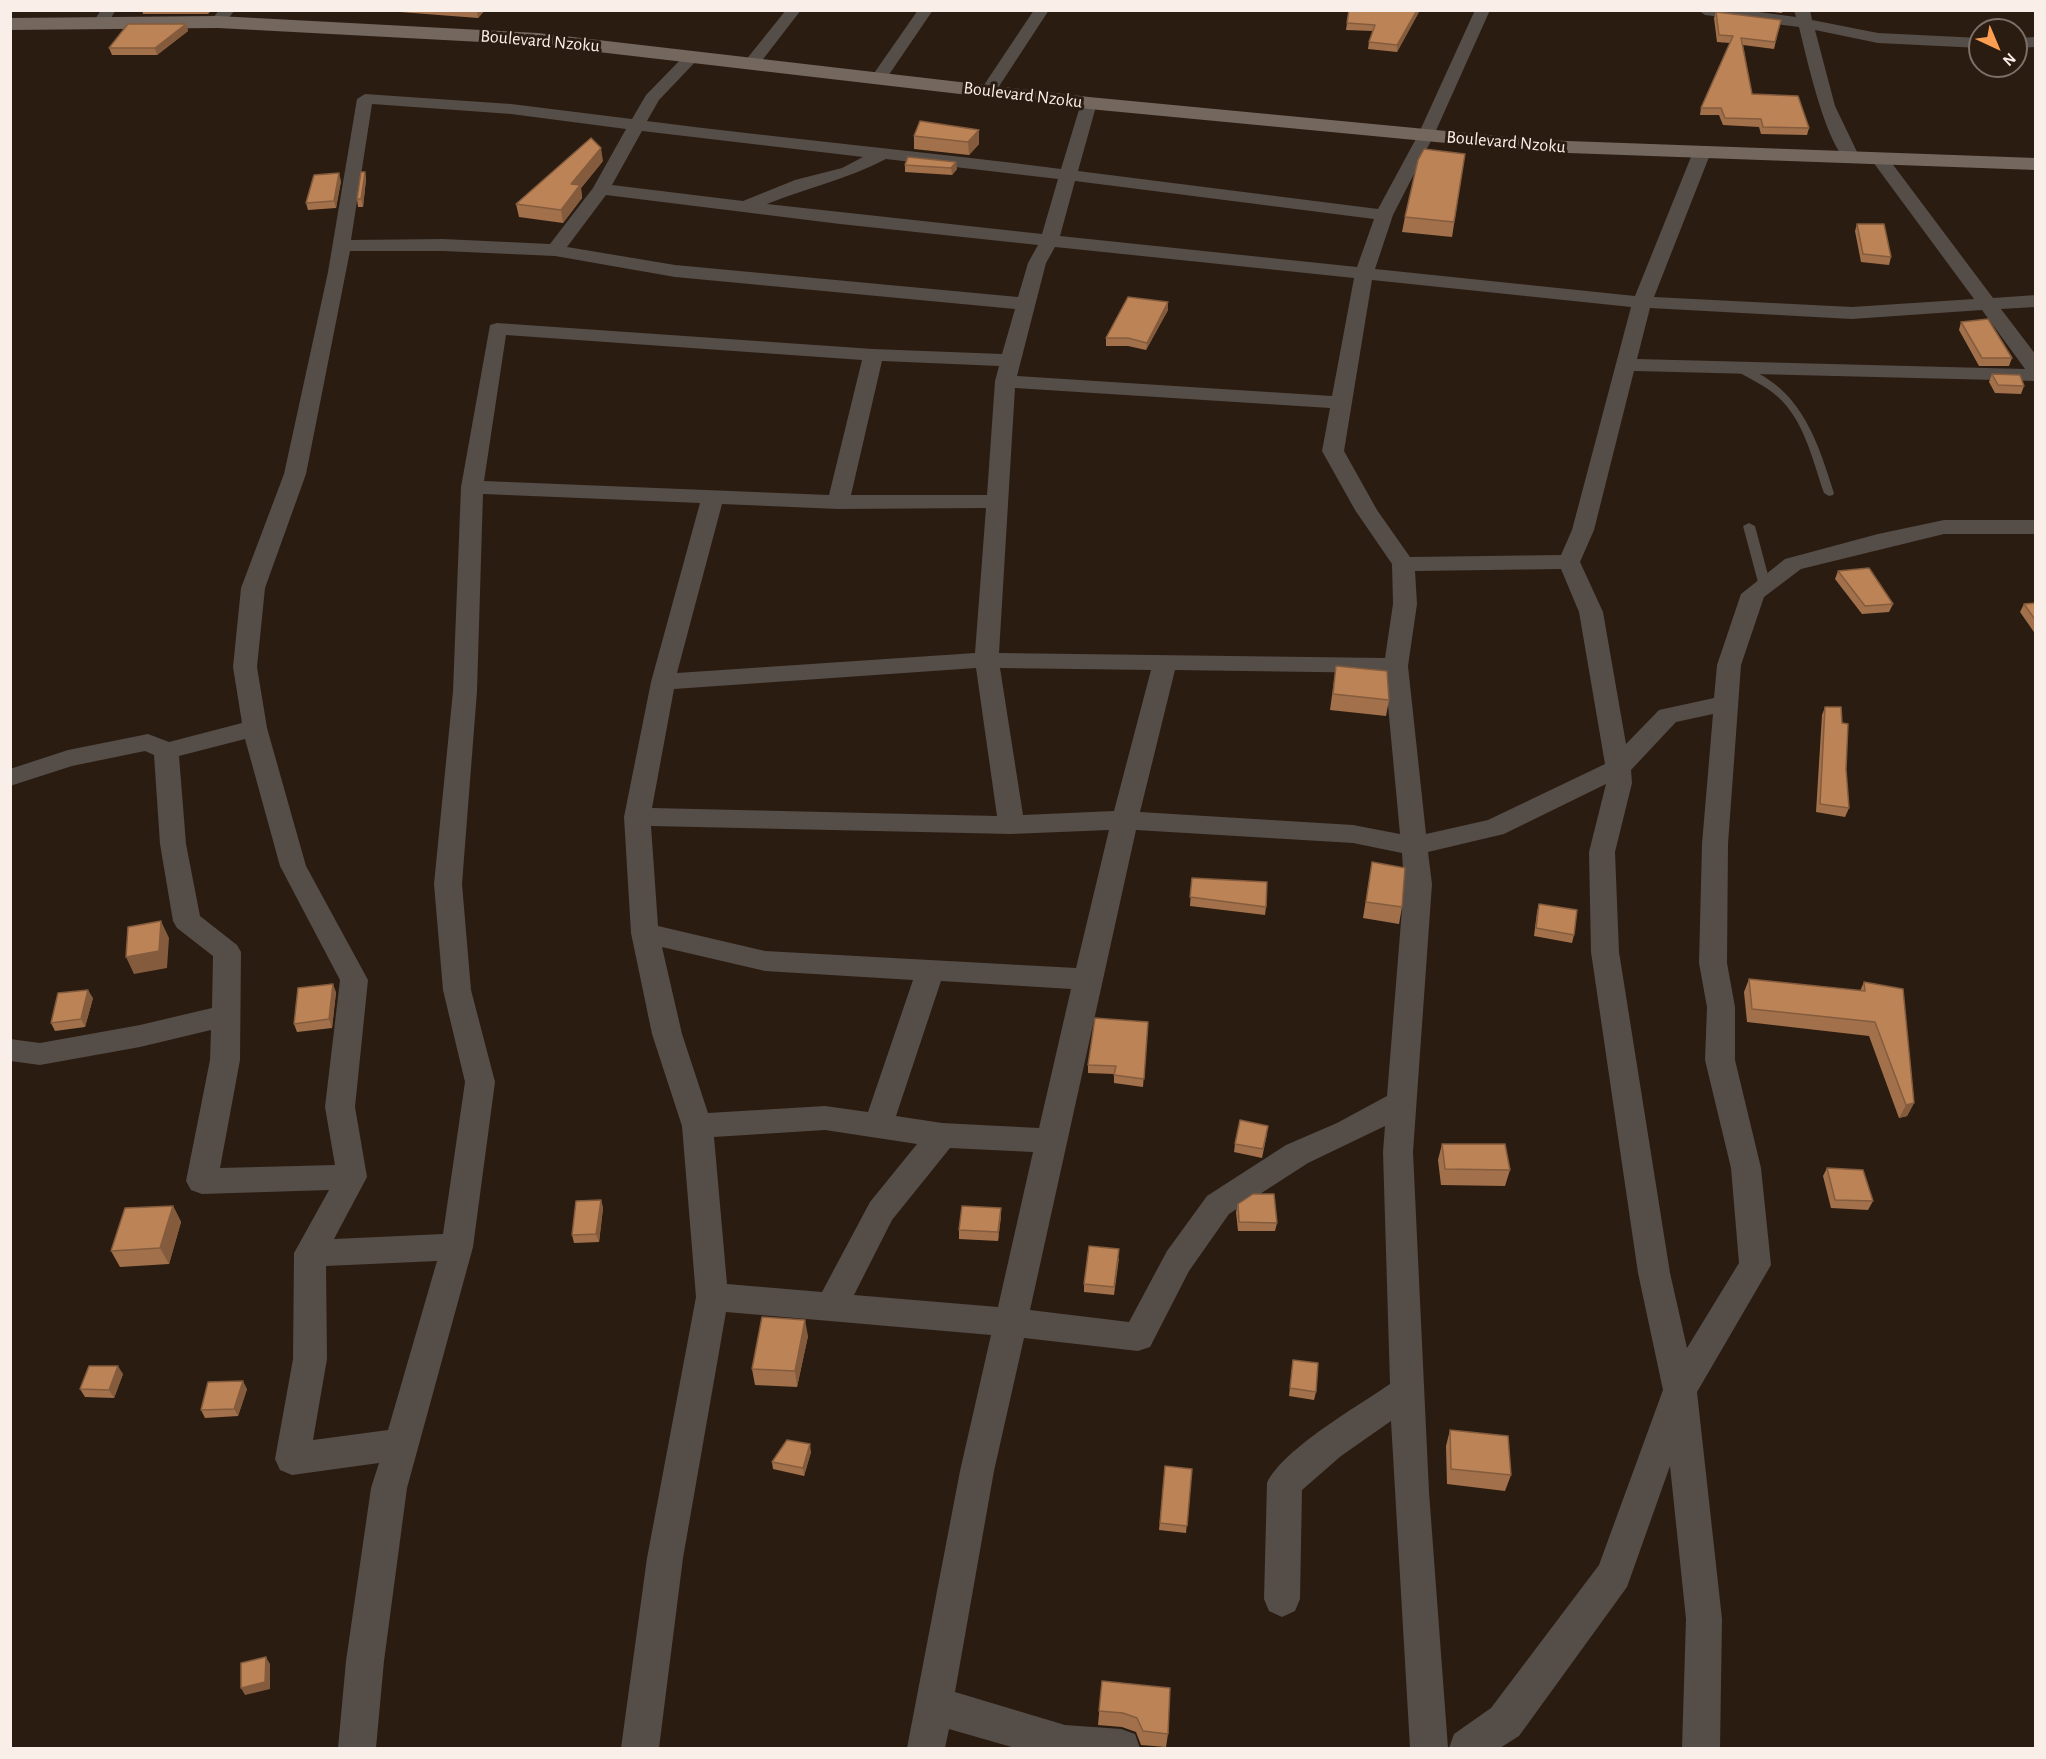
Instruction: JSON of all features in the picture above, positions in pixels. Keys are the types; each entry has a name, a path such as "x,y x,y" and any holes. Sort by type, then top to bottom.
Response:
{"street":[{"path":"751,64 794,10"},
{"path":"878,79 926,10"},
{"path":"988,91 1042,10"},
{"path":"1429,1749 1411,1492 1398,1152 1418,884 1396,666 1405,604 1403,564 1366,510 1333,451 1364,274 1384,215 1426,135 1483,10"},
{"path":"1705,10 1802,17 1878,38 1968,42"},
{"name":"Boulevard Nzoku","path":"10,24 105,16 223,16 538,39 1089,103 1541,146 2036,164"},
{"path":"1802,17 1827,106 1850,156"},
{"path":"555,250 601,189 652,98 692,57"},
{"path":"402,1444 292,1459 310,1359 310,1253 351,1177 339,1107 354,980 293,866 255,728 245,667 253,588 295,474 341,246 365,99 512,110 880,155 937,158 1384,215"},
{"path":"1011,825 987,660 1008,370 1037,263 1049,241 1089,103"},
{"path":"1701,1749 1704,1619 1680,1390 1654,1273 1605,952 1602,852 1619,783 1618,768 1591,612 1569,562 1583,530 1642,302 1702,152"},
{"path":"746,207 801,184 848,172 880,155"},
{"path":"1879,158 2036,369"},
{"path":"601,189 1049,241 1642,302 1852,313 2036,301"},
{"path":"341,246 443,245 555,250 675,271 1026,304"},
{"path":"357,1749 365,1661 389,1488 457,1247 480,1082 457,990 448,884 465,691 471,487 497,329 873,355 1341,403"},
{"path":"838,502 873,355"},
{"path":"1626,365 2036,375"},
{"path":"471,487 712,495 838,502 999,501"},
{"path":"640,1749 665,1558 712,1297 697,1126 668,1034 645,933 637,817 663,682 712,495"},
{"path":"1468,1749 1505,1722 1614,1575 1680,1390 1755,1265 1746,1168 1720,1060 1721,1007 1713,963 1715,844 1730,665 1753,594 1793,564 1878,541 1944,527 2036,526"},
{"path":"1403,564 1569,562"},
{"path":"663,682 987,660 1396,666"},
{"path":"926,1749 978,1471 1088,979 1165,663"},
{"path":"637,817 1011,825 1125,820 1353,834 1414,846 1495,828 1618,768 1668,716 1727,703"},
{"path":"10,778 68,758 148,742 166,751 255,728"},
{"path":"166,751 173,844 187,921 226,952 225,1060 202,1181 351,1177"},
{"path":"645,933 765,961 1088,979"},
{"path":"878,1126 930,971"},
{"path":"10,1050 40,1054 140,1036 226,1015"},
{"path":"712,1297 1011,1322 1138,1337 1178,1261 1218,1205 1297,1154 1348,1132 1402,1102"},
{"path":"697,1126 825,1118 942,1135 1052,1141"},
{"path":"831,1307 881,1211 942,1135"},
{"path":"310,1253 457,1247"},
{"path":"1282,1599 1285,1483 1329,1445 1407,1391"},
{"path":"933,1711 947,1709 1065,1744 1121,1749"}],"lane":[{"path":"1738,368 1783,395 1792,406 1817,455 1829,493"},
{"path":"1749,526 1765,586"}],"building":[{"path":"1349,10 1417,10 1397,45 1369,42 1375,25 1347,23"},
{"path":"1716,12 1781,20 1775,42 1741,38 1752,94 1798,96 1809,128 1763,127 1761,119 1725,118 1721,108 1701,108 1733,36 1719,35"},
{"path":"128,24 186,24 155,48 109,48"},
{"path":"920,121 979,130 968,142 914,136"},
{"path":"591,138 601,148 571,184 580,185 561,210 516,204"},
{"path":"1424,149 1465,154 1454,222 1405,217 1418,160"},
{"path":"908,157 956,162 951,168 905,165"},
{"path":"361,172 365,172 361,199 357,199"},
{"path":"339,173 334,201 306,203 314,175"},
{"path":"1857,224 1884,224 1891,257 1863,254"},
{"path":"1128,297 1168,302 1147,343 1128,338 1106,338"},
{"path":"1988,319 2012,358 1982,358 1961,322"},
{"path":"1992,374 2020,375 2024,386 1998,385"},
{"path":"1869,568 1893,604 1865,606 1838,571"},
{"path":"2036,603 2036,621 2024,604"},
{"path":"1336,666 1387,671 1389,700 1333,694"},
{"path":"1825,707 1841,707 1842,723 1848,724 1846,769 1849,808 1820,804"},
{"path":"1372,862 1405,868 1402,907 1366,902"},
{"path":"1192,878 1267,882 1266,907 1190,897"},
{"path":"1539,904 1577,910 1574,935 1536,928"},
{"path":"161,921 159,951 126,957 128,927"},
{"path":"1749,979 1865,991 1864,982 1903,989 1914,1103 1906,1105 1875,1022 1752,1009"},
{"path":"333,984 329,1019 294,1024 298,988"},
{"path":"88,990 81,1019 51,1023 58,993"},
{"path":"1095,1018 1148,1022 1144,1079 1114,1075 1116,1066 1088,1065"},
{"path":"1240,1120 1268,1126 1263,1149 1235,1144"},
{"path":"1442,1144 1505,1144 1510,1170 1445,1169"},
{"path":"1827,1168 1863,1170 1873,1201 1835,1200"},
{"path":"1253,1194 1274,1194 1277,1223 1239,1222 1238,1204"},
{"path":"601,1200 596,1234 572,1235 576,1201"},
{"path":"173,1206 160,1248 111,1251 125,1208"},
{"path":"962,1206 1001,1208 998,1232 959,1230"},
{"path":"1089,1246 1119,1249 1114,1287 1084,1284"},
{"path":"762,1317 805,1320 795,1371 752,1369"},
{"path":"1293,1360 1318,1363 1316,1392 1290,1388"},
{"path":"89,1366 118,1366 109,1390 80,1389"},
{"path":"243,1381 234,1409 201,1410 208,1382"},
{"path":"1450,1430 1508,1436 1511,1475 1451,1469"},
{"path":"787,1440 810,1444 803,1468 772,1462"},
{"path":"1165,1466 1192,1469 1187,1526 1160,1523"},
{"path":"266,1657 265,1682 241,1688 241,1663"},
{"path":"1102,1681 1170,1688 1168,1734 1143,1731 1137,1718 1123,1713 1099,1711"}]}
